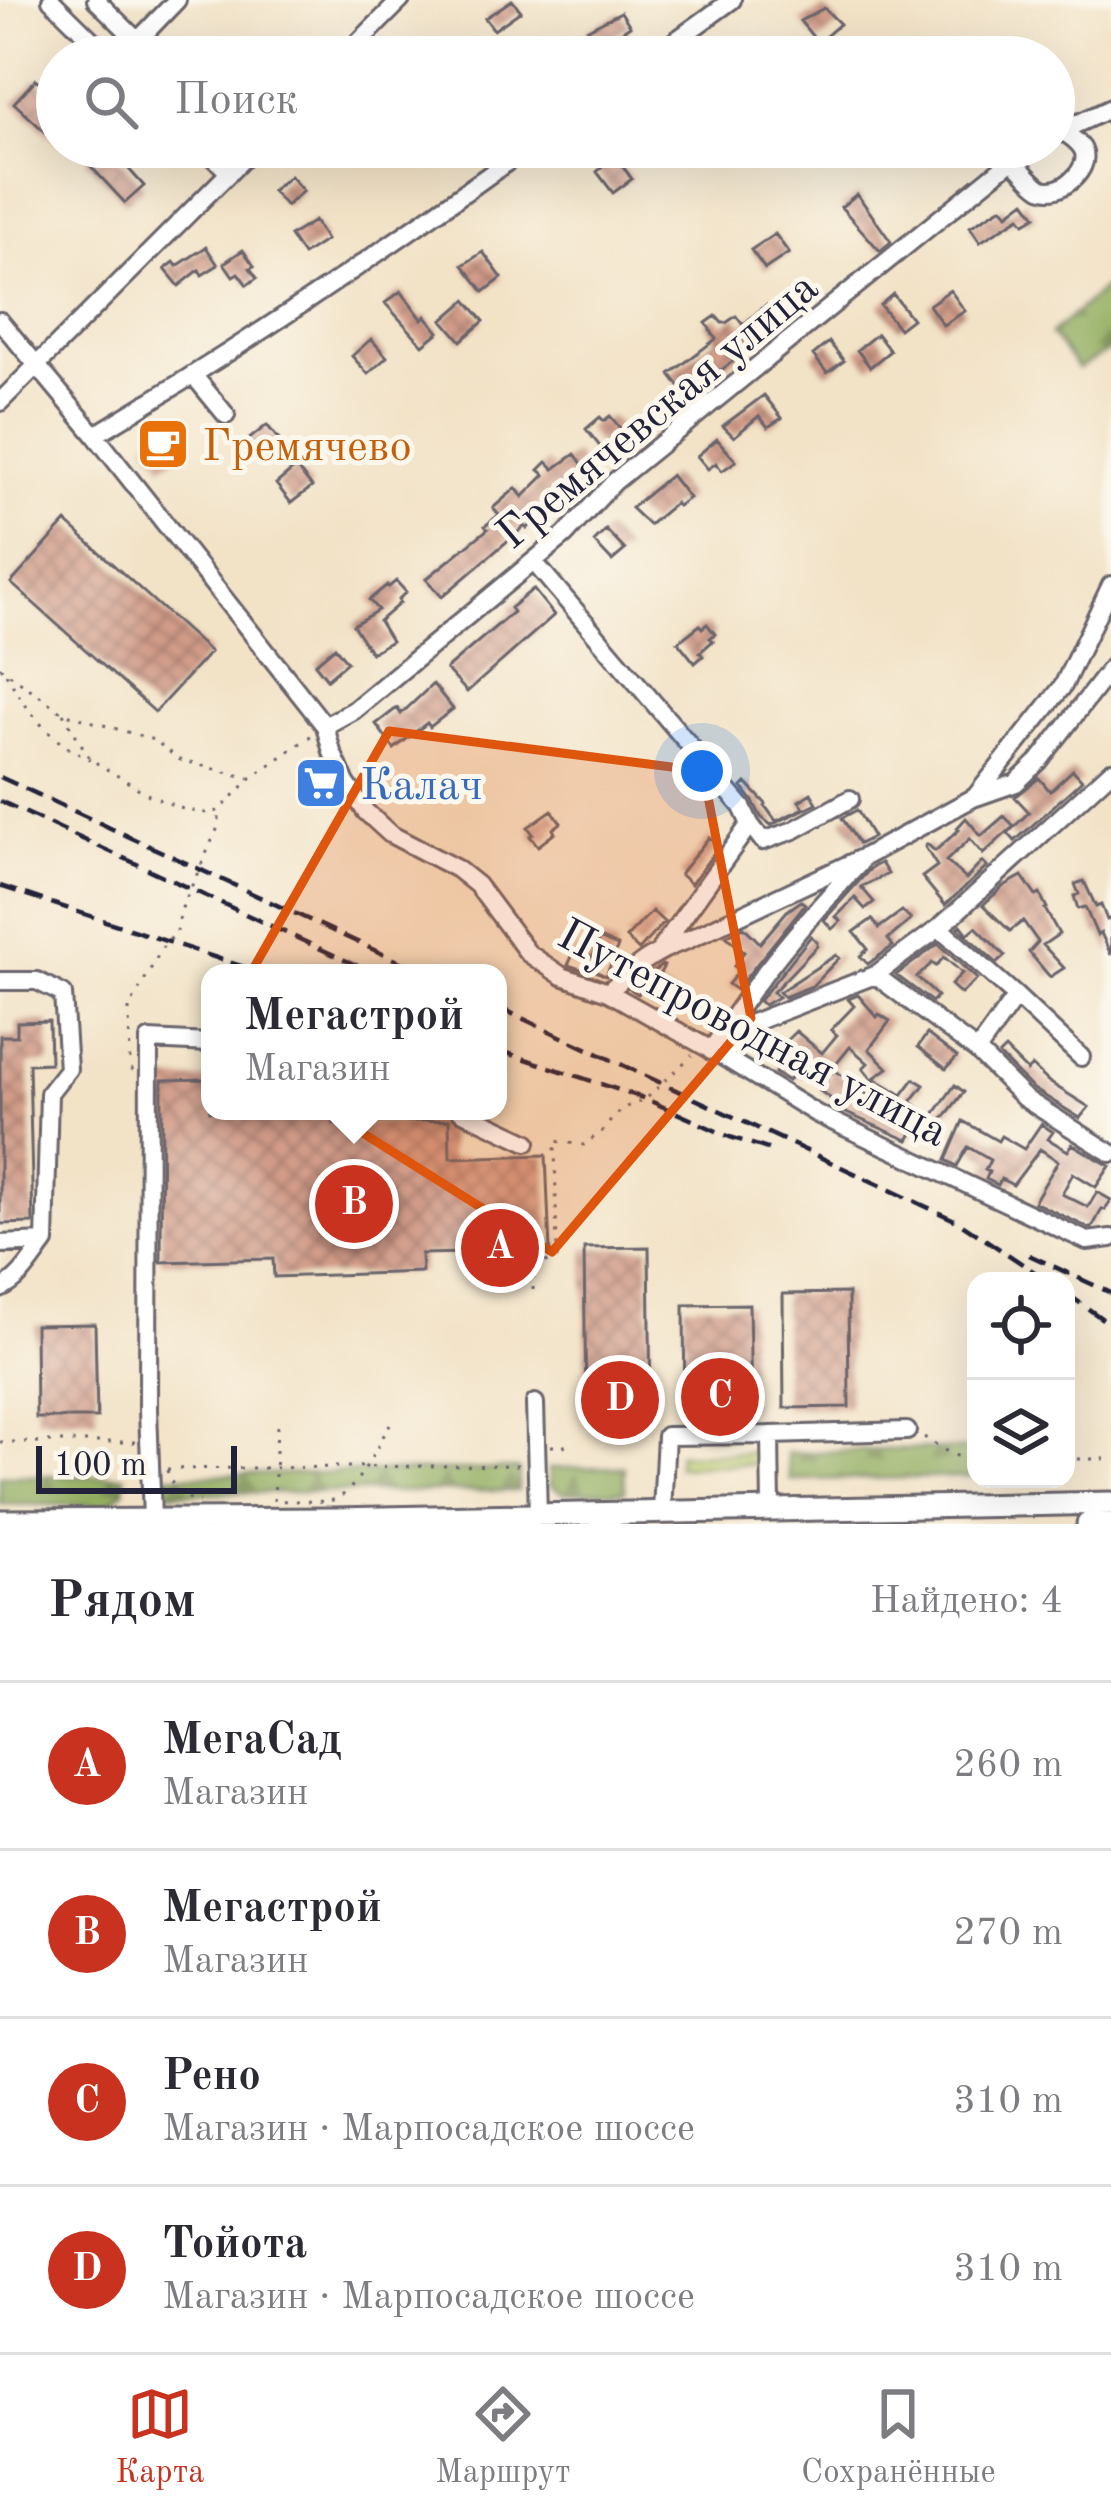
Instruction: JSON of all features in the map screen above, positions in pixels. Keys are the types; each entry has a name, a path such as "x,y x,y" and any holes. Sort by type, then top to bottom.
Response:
{"main road":[{"path":"0,1521 1111,1503"},
{"path":"1088,1524 1111,1524"}],"street":[{"path":"51,0 88,36"},
{"path":"96,0 132,36"},
{"path":"142,36 176,0"},
{"path":"365,36 400,0"},
{"path":"682,36 732,0"},
{"path":"1075,124 1111,108"},
{"path":"1020,168 1042,189 1062,186 1080,173 1085,162 1075,142"},
{"path":"224,168 229,173"},
{"path":"0,402 233,168"},
{"path":"95,435 393,245 499,168"},
{"name":"Гремячевская улица","path":"326,726 354,710 534,562 614,482 1002,168"},
{"name":"Путепроводная улица","path":"0,321 326,726 346,783 366,812 390,834 467,877 528,953 562,976 608,992 817,1114 1087,1241 1111,1238"},
{"path":"194,376 226,415"},
{"path":"534,562 742,807 764,841 850,799"},
{"path":"975,797 1064,686 1111,585"},
{"path":"608,992 661,949 866,856 975,797 1016,783 1111,668"},
{"path":"711,1051 752,1023 875,975 939,928 1111,771"},
{"path":"661,949 750,824"},
{"path":"711,1051 742,1000 808,916 866,856"},
{"path":"939,928 1081,1057"},
{"path":"875,975 977,1051 1024,1098 1111,1153"},
{"path":"0,981 37,981 63,994 68,1070 49,1093 45,1242 20,1276 0,1289"},
{"path":"977,1051 1016,996"},
{"path":"152,1521 149,1040 201,1043"},
{"path":"479,1120 527,1142"},
{"path":"0,1244 45,1242"},
{"path":"535,1403 538,1514"},
{"path":"662,1511 665,1436 908,1431"},
{"path":"770,1435 771,1509"}],"path":[{"path":"0,667 29,713 69,751 185,811 219,811 251,778 326,726"},
{"path":"5,673 63,713 154,740 180,760 251,778"},
{"path":"63,713 90,760"},
{"path":"149,1092 130,1067 129,1008 166,941 176,936 181,910 219,826 219,811"},
{"path":"533,1290 534,1266 557,1258 555,1141 584,1145 621,1109 646,1099 711,1051"},
{"path":"277,1426 274,1501 344,1495 390,1424"},
{"path":"908,1431 929,1438 952,1455 967,1458"},
{"path":"0,1442 139,1442 139,1454"},
{"path":"202,1502 179,1494 165,1470 365,1467 537,1456 569,1446"},
{"path":"1075,1460 1111,1459"}],"highlighted area":[{"path":"389,731 703,771 751,1018 552,1252 213,1039"}],"green space":[{"path":"1111,282 1111,349 1078,369 1051,334"},
{"path":"967,1450 967,1477 790,1480 787,1453"},
{"path":"756,1452 757,1464 677,1467 678,1454"},
{"path":"624,1467 625,1491 563,1493 550,1485 549,1468"},
{"path":"519,1469 518,1491 171,1493 162,1488 161,1476"},
{"path":"0,1476 125,1476 124,1491 106,1506 0,1504"}],"building":[{"path":"512,0 521,11 494,30 485,18"},
{"path":"824,8 840,24 826,36 812,36 800,21"},
{"path":"621,12 630,26 615,36 590,36 586,30"},
{"path":"36,79 36,123 14,103"},
{"path":"92,168 128,168 144,186 125,203"},
{"path":"624,168 632,179 613,193 597,172"},
{"path":"290,176 303,191 286,206 272,191"},
{"path":"857,194 891,242 880,251 841,207"},
{"path":"1025,201 1036,216 1025,223 1020,217 980,242 970,227 1002,207 1008,214"},
{"path":"314,221 326,240 303,255 290,236"},
{"path":"775,234 789,253 765,269 751,250"},
{"path":"206,247 218,265 202,275 199,270 179,286 165,269"},
{"path":"243,250 257,278 247,285 224,263"},
{"path":"483,252 502,278 484,292 463,265"},
{"path":"950,290 965,311 943,325 929,305"},
{"path":"401,291 422,319 426,316 439,332 423,345 385,303"},
{"path":"893,294 912,319 899,329 880,305"},
{"path":"466,300 484,321 461,341 443,320"},
{"path":"766,305 782,324 687,396 670,374 716,339 706,323 716,316 726,323 736,316 743,325"},
{"path":"877,334 890,351 870,367 857,350"},
{"path":"371,339 387,357 368,374 352,356"},
{"path":"829,342 844,361 827,373 813,355"},
{"path":"764,395 782,418 768,427 759,416 734,437 723,426"},
{"path":"610,416 629,439 606,454 586,429 600,417 604,421"},
{"path":"169,425 187,450 163,466 145,442"},
{"path":"267,425 283,445 264,461 248,440"},
{"path":"717,439 736,461 722,471 716,463 708,469 697,456"},
{"path":"575,454 590,475 573,482 527,529 525,526 442,597 426,579 488,529 485,526 499,515 493,508 516,488 523,497 545,475 539,470 547,462 554,469"},
{"path":"296,467 312,487 291,503 276,484"},
{"path":"671,475 689,498 678,506 675,503 649,525 631,508"},
{"path":"66,522 210,652 155,712 11,583"},
{"path":"606,530 625,550 612,561 594,542"},
{"path":"396,581 406,592 379,621 391,641 371,653 353,625 378,610 369,600"},
{"path":"533,589 554,615 467,692 446,669"},
{"path":"707,624 715,634 710,638 713,641 695,663 678,642"},
{"path":"335,647 347,662 327,679 315,664"},
{"path":"433,684 453,709 394,749 376,724 397,708 401,714"},
{"path":"1073,770 1082,780 1015,841 1008,833 1029,812 1015,797 1039,778 1050,791"},
{"path":"746,783 776,821 804,808 799,801 811,793 817,803 771,825 742,787"},
{"path":"552,810 561,823 538,846 528,827"},
{"path":"857,810 873,837 859,844 842,818"},
{"path":"1004,816 1014,826 983,854 970,839 946,861 966,879 982,862 987,867 945,905 922,877 937,866 925,847 935,851 966,818 981,836"},
{"path":"709,837 719,846 691,884 680,874"},
{"path":"881,863 888,874 861,887 874,902 865,909 855,898 836,917 841,921 832,929 824,920"},
{"path":"1022,876 1036,896 1040,894 1059,934 1043,945 1064,968 1050,977 1029,952 1038,942 1023,921 1010,931 983,905"},
{"path":"1084,881 1096,907 1101,905 1107,920 1111,918 1111,955 1085,907 1078,909 1075,884"},
{"path":"801,901 805,904 736,990 728,984 740,970 734,966 744,952 726,936 744,927 760,943"},
{"path":"652,911 664,922 639,950 626,938"},
{"path":"902,911 911,920 888,939 893,946 868,964 860,956 868,949 854,932 872,919 879,928"},
{"path":"961,925 968,934 976,927 1005,956 997,963 958,928"},
{"path":"811,936 817,946 773,992 778,997 764,1005 759,1001"},
{"path":"599,938 618,946 606,976 568,965 575,950 593,957"},
{"path":"938,944 977,979 961,994 951,985 962,973 944,957 936,966 932,963 917,977 937,996 932,1002 896,975"},
{"path":"836,955 839,958 812,986 784,997 779,992"},
{"path":"662,965 655,982 680,998 673,1010 630,989"},
{"path":"858,995 877,1017 890,1021 869,1049 888,1068 874,1078 902,1095 914,1079 924,1085 911,1102 925,1112 908,1140 837,1109 840,1105 820,1091 833,1069 903,1117 863,1068 868,1063 850,1047 829,1073 814,1062 800,1077 794,1072 788,1081 775,1073 778,1067 783,1070 796,1049 786,1041 796,1031 822,1053 837,1035 831,1030 854,1006 848,999"},
{"path":"49,1021 50,1063 29,1064 33,1223 0,1224 0,1036 17,1036 17,1022"},
{"path":"927,1034 957,1057 946,1069 918,1047"},
{"path":"1005,1049 1027,1071 1032,1066 1089,1107 1080,1118 1032,1088 999,1055"},
{"path":"201,1079 201,1120 334,1120 334,1124 449,1120 450,1158 546,1155 550,1251 421,1254 422,1272 274,1277 273,1259 161,1262 162,1080"},
{"path":"955,1085 964,1092 935,1129 927,1124"},
{"path":"963,1121 1024,1149 1041,1124 1053,1132 1048,1139 1068,1151 1072,1144 1110,1166 1096,1187 1073,1173 1062,1194 1088,1207 1097,1192 1111,1200 1092,1228 1034,1202 1058,1161 1040,1149 1013,1185 986,1179 990,1160 968,1147 957,1166 946,1160"},
{"path":"649,1247 651,1408 586,1409 584,1248"},
{"path":"848,1293 849,1407 784,1408 783,1294"},
{"path":"749,1304 751,1407 685,1408 684,1305"},
{"path":"95,1324 97,1418 36,1418 35,1325"}],"railway":[{"path":"0,777 405,964"},
{"path":"0,801 353,964"},
{"path":"0,886 235,964"},
{"path":"507,1011 959,1222 1034,1272"},
{"path":"507,1053 646,1099 774,1151"},
{"path":"1029,1255 1111,1293"},
{"path":"1075,1299 1111,1325"}],"place":[{"name":"Гремячево","path":"163,444"},
{"name":"Калач","path":"321,783"},
{"name":"Мегастрой","path":"354,1204"},
{"name":"МегаСад","path":"500,1248"},
{"name":"Рено","path":"720,1397"},
{"name":"Тойота","path":"620,1400"}]}
